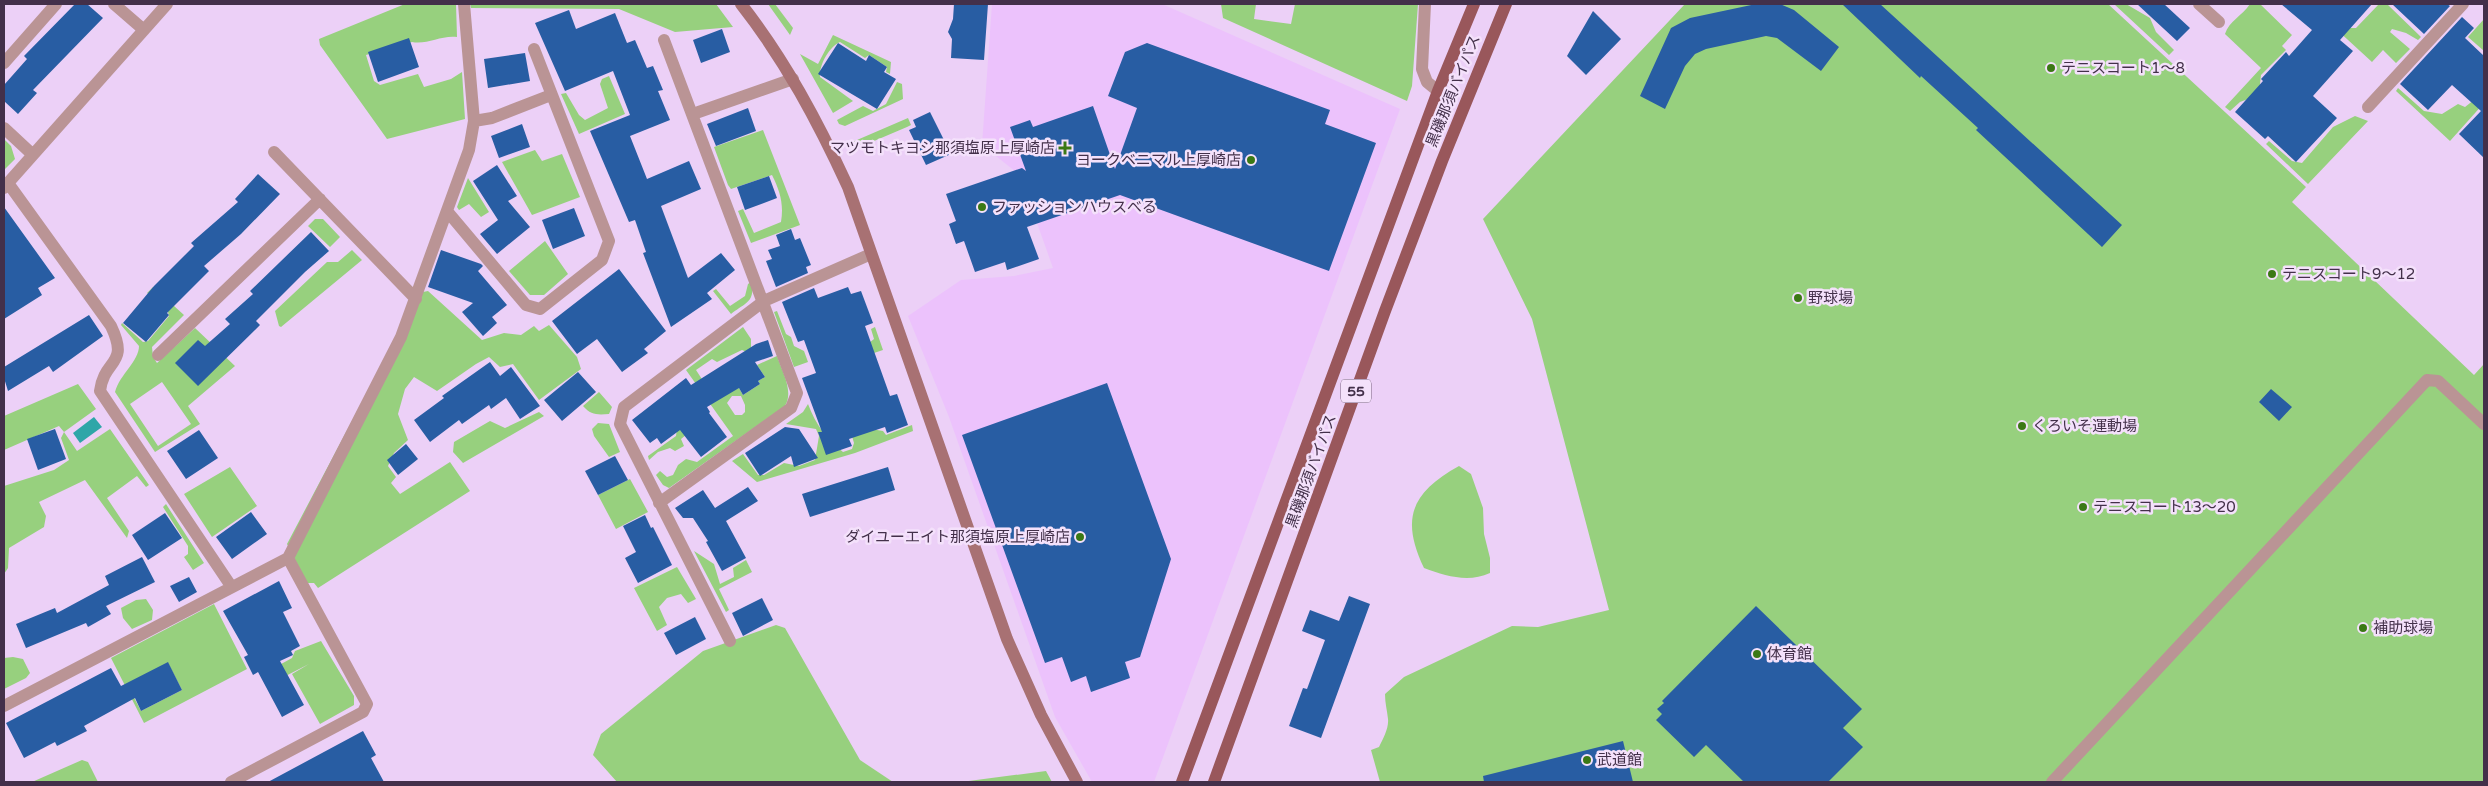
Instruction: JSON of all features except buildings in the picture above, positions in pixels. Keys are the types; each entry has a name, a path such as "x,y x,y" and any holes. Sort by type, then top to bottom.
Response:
{"main road":[{"name":"黒磯那須バイパス","path":"1182,782 1438,91 1474,4"},
{"name":"黒磯那須バイパス","path":"1214,782 1385,311 1442,161 1506,4"}],"street":[{"path":"4,63 56,4"},
{"path":"114,4 144,30"},
{"path":"167,4 6,186 111,326 119,343 117,357 101,379 100,391 231,586"},
{"path":"4,706 231,586 288,558 401,337 469,150 474,121 464,4"},
{"path":"741,4 793,79 822,131 848,187 1007,639 1041,715 1077,782"},
{"path":"1425,4 1422,69 1427,82 1438,91"},
{"path":"2368,107 2463,4"},
{"path":"2207,6 2219,22"},
{"path":"659,503 791,408 797,393 764,301 664,40"},
{"path":"447,211 526,305 540,309 602,260 608,241 534,49"},
{"path":"693,114 793,79"},
{"path":"474,121 492,118 551,95"},
{"path":"4,128 33,155"},
{"path":"274,152 416,299"},
{"path":"158,355 320,199"},
{"path":"730,641 620,424 624,407 764,301 872,254"},
{"path":"2052,782 2427,380 2438,381 2484,424"},
{"path":"231,782 363,712 367,704 288,558"}],"shaded area":[{"path":"405,4 456,4 457,37 445,37 418,43 412,42 366,55 374,81 380,85 418,74 424,87 451,79 462,72 465,119 387,139 320,45 319,39"},
{"path":"470,4 716,4 733,27 675,32 619,9 471,8"},
{"path":"768,4 775,4 793,28 790,35"},
{"path":"992,4 1162,4 1400,109 1154,782 1092,782 1055,717 949,417 908,316 961,280 1014,276 1053,268 1020,175 982,145"},
{"path":"1221,4 1256,4 1254,19 1291,24 1295,4 1418,4 1412,86 1407,101 1223,18"},
{"name":"くろいそ運動場","path":"1685,4 2108,4 2306,187 2292,202 2474,375 2484,364 2484,782 1380,782 1371,750 1379,747 1388,726 1385,694 1404,677 1512,626 1538,627 1609,610 1532,319 1483,219"},
{"path":"2114,4 2126,4 2150,18 2156,32 2174,50 2169,55"},
{"path":"2250,4 2260,4 2292,35 2282,46 2286,50 2261,75 2260,84 2269,91 2240,102 2230,111 2225,107 2261,68 2225,34 2229,26"},
{"path":"2379,4 2387,4 2421,37 2418,40 2406,33 2392,29 2390,32 2410,49 2396,63 2383,50 2372,62 2323,17 2345,28 2356,28"},
{"path":"2484,19 2484,51 2468,37"},
{"path":"833,35 891,62 890,74 886,72 887,67 869,55 865,58 840,42 836,44 823,62 820,77 853,101 833,113 800,54 818,64"},
{"path":"2484,75 2484,103 2450,141 2396,91 2398,88 2424,111 2442,114 2458,104 2465,107 2479,96 2479,77"},
{"path":"609,76 625,114 579,134 561,94 566,93 579,115 585,120 608,108 600,84 602,79"},
{"path":"897,82 902,84 903,99 845,126 839,124 837,120 863,106 873,111 886,104"},
{"path":"2355,116 2368,121 2308,184 2266,144 2269,141 2292,161 2302,163 2333,127"},
{"path":"908,118 911,125 907,127 860,147 854,147 850,143"},
{"path":"763,130 800,225 751,243 738,211 743,209 754,233 781,222 782,203 777,187 772,175 731,189 714,147"},
{"path":"4,139 11,146 15,159 4,170"},
{"path":"535,150 542,161 562,154 580,197 532,215 502,162"},
{"path":"468,178 489,212 481,217 469,204 459,210 457,207"},
{"path":"315,219 323,219 340,237 330,247 308,226"},
{"path":"545,241 568,274 544,295 530,295 509,271"},
{"path":"352,250 362,260 281,327 279,326 275,311 327,262 338,262"},
{"path":"751,282 751,298 731,314 713,291 716,289 730,306 745,296 748,284"},
{"path":"153,287 184,315 152,347 153,357 157,363 195,328 235,366 188,406 200,424 155,452 115,392 117,385 136,357 139,346 121,325 122,323 143,342 148,341 169,316 168,312 147,293","holes":["162,382 191,424 158,446 130,404"]},
{"path":"428,291 482,340 504,333 521,335 534,326 539,331 549,325 577,357 581,369 539,400 513,364 500,367 489,357 437,391 414,377 405,389 398,414 408,440 394,453 388,466 396,477 391,483 400,494 450,462 470,491 318,588 314,583 307,583 287,544 391,347 423,292"},
{"path":"777,311 786,334 791,337 794,346 804,351 808,362 794,367 774,312"},
{"path":"743,327 751,339 751,350 747,352 742,350 717,362 712,359 696,370 711,393 739,388 743,395 760,384 758,381 765,377 757,365 777,356 786,381 788,394 785,406 669,488 663,485 656,475 660,471 667,477 673,475 678,465 686,459 697,462 733,436 686,370","holes":["732,396 741,396 745,405 745,412 742,415 735,415 727,403"]},
{"path":"875,327 883,350 844,363 874,339 871,329"},
{"path":"78,384 96,409 64,432 59,426 4,450 4,416"},
{"path":"599,392 612,407 609,414 595,414 583,406"},
{"path":"808,404 822,431 843,452 852,449 854,443 851,433 871,429 883,431 886,435 912,425 913,431 855,453 757,482 732,461 743,454 758,475 764,475 784,463 799,466 815,460 819,436 816,429 786,424 803,412"},
{"path":"539,412 544,416 463,463 453,452 454,442 490,421 505,428"},
{"path":"94,417 102,427 80,443 73,433"},
{"path":"598,423 609,424 620,452 609,457 594,436 592,429"},
{"path":"697,426 681,439 684,446 675,451 670,448 658,452 649,460 648,456 676,436 677,429"},
{"path":"110,429 149,485 146,487 137,476 107,498 129,531 127,538 85,480 39,502 46,516 44,527 9,548 8,568 4,574 4,486 54,470 69,460 61,438 64,432 77,451"},
{"path":"1459,466 1471,474 1483,508 1484,534 1490,558 1490,573 1474,578 1449,576 1424,568 1413,535 1412,521 1415,508 1421,497 1430,486"},
{"path":"230,467 257,506 212,537 184,494"},
{"path":"630,479 648,512 616,529 598,495"},
{"path":"166,504 204,563 193,570 184,557 188,554 188,546 163,507"},
{"path":"694,551 714,564 720,584 734,577 733,568 746,560 752,572 719,589 729,610 726,612"},
{"path":"677,567 696,599 688,603 681,594 667,598 659,607 667,625 657,631 634,588"},
{"path":"146,599 153,610 152,620 132,629 123,618 121,608 136,600"},
{"path":"214,604 247,669 144,723 111,658","holes":["168,663 182,690 141,711 127,684"]},
{"path":"776,625 785,628 860,760 893,782 617,782 593,755 601,734 703,651"},
{"path":"321,641 354,696 354,705 320,724 292,674 309,664 268,685 263,674 292,658 295,651"},
{"path":"4,658 23,659 30,673 26,678 4,689"},
{"path":"82,760 88,762 98,782 32,782"},
{"path":"1046,771 1052,782 961,782"}],"place":[{"name":"テニスコート1～8","path":"2051,68"},
{"name":"マツモトキヨシ那須塩原上厚崎店","path":"1065,148"},
{"name":"ヨークベニマル上厚崎店","path":"1251,160"},
{"name":"ファッションハウスべる","path":"982,207"},
{"name":"テニスコート9～12","path":"2272,274"},
{"name":"野球場","path":"1798,298"},
{"name":"くろいそ運動場","path":"2022,426"},
{"name":"テニスコート13～20","path":"2083,507"},
{"name":"ダイユーエイト那須塩原上厚崎店","path":"1080,537"},
{"name":"補助球場","path":"2363,628"},
{"name":"体育館","path":"1757,654"},
{"name":"武道館","path":"1587,760"}]}
